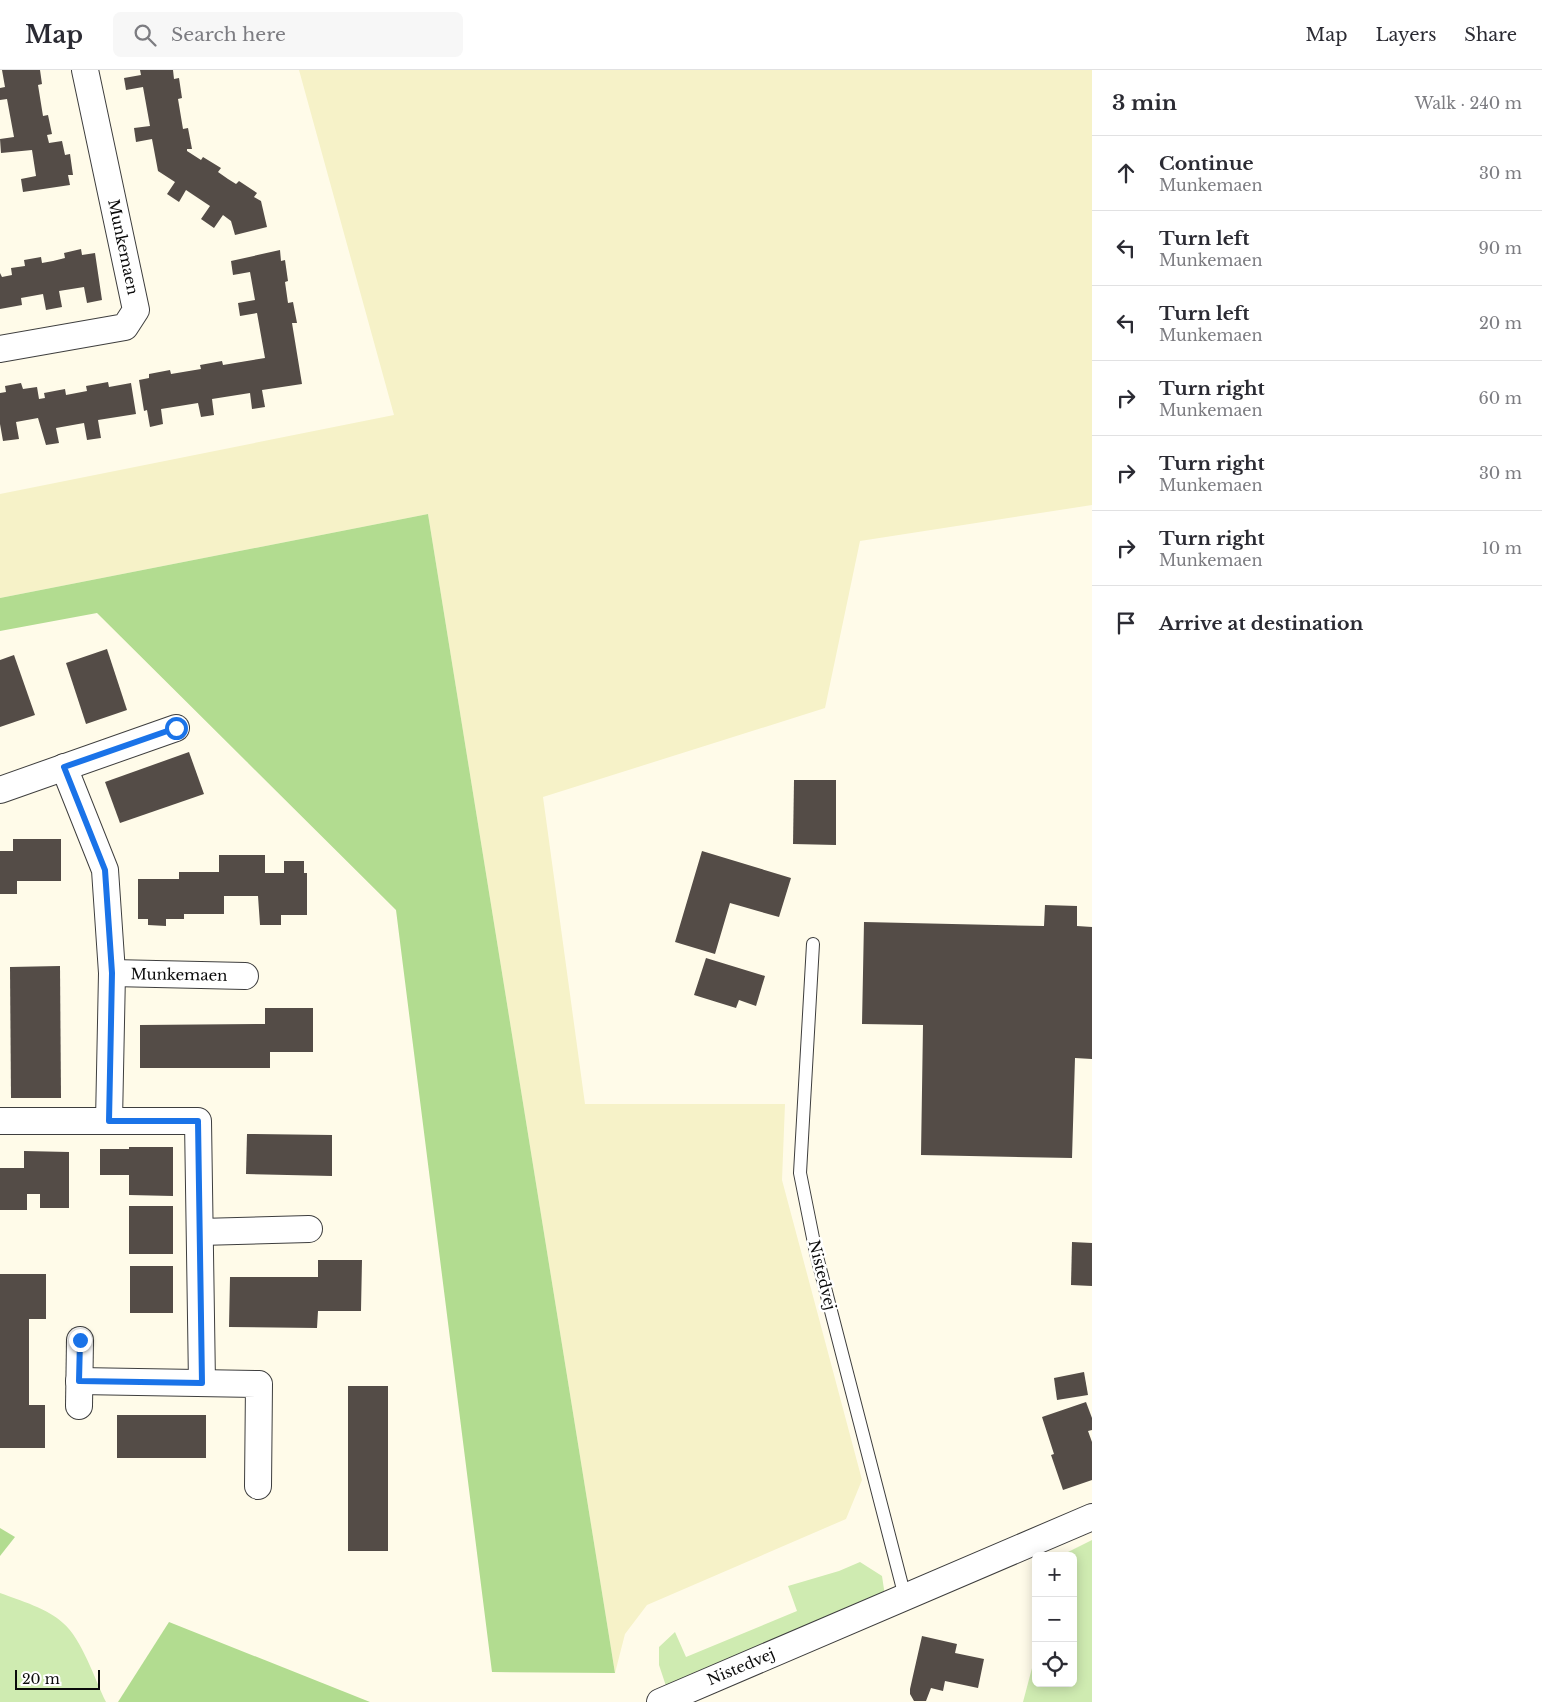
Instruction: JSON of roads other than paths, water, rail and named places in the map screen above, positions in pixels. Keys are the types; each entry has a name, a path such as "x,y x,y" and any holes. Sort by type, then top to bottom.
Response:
{"street":[{"name":"Munkemaen","path":"0,349 125,327 136,310 85,70"},
{"path":"0,790 176,728"},
{"name":"Munkemaen","path":"64,767 105,870 112,973 109,1121"},
{"name":"Munkemaen","path":"112,973 245,976"},
{"path":"0,1121 198,1121 202,1383"},
{"path":"200,1232 309,1229"},
{"path":"79,1406 80,1340"},
{"path":"79,1381 259,1384 258,1486"},
{"name":"Nistedvej","path":"660,1702 1092,1517"}],"lane":[{"name":"Nistedvej","path":"813,944 800,1174 818,1262 905,1597"}]}
